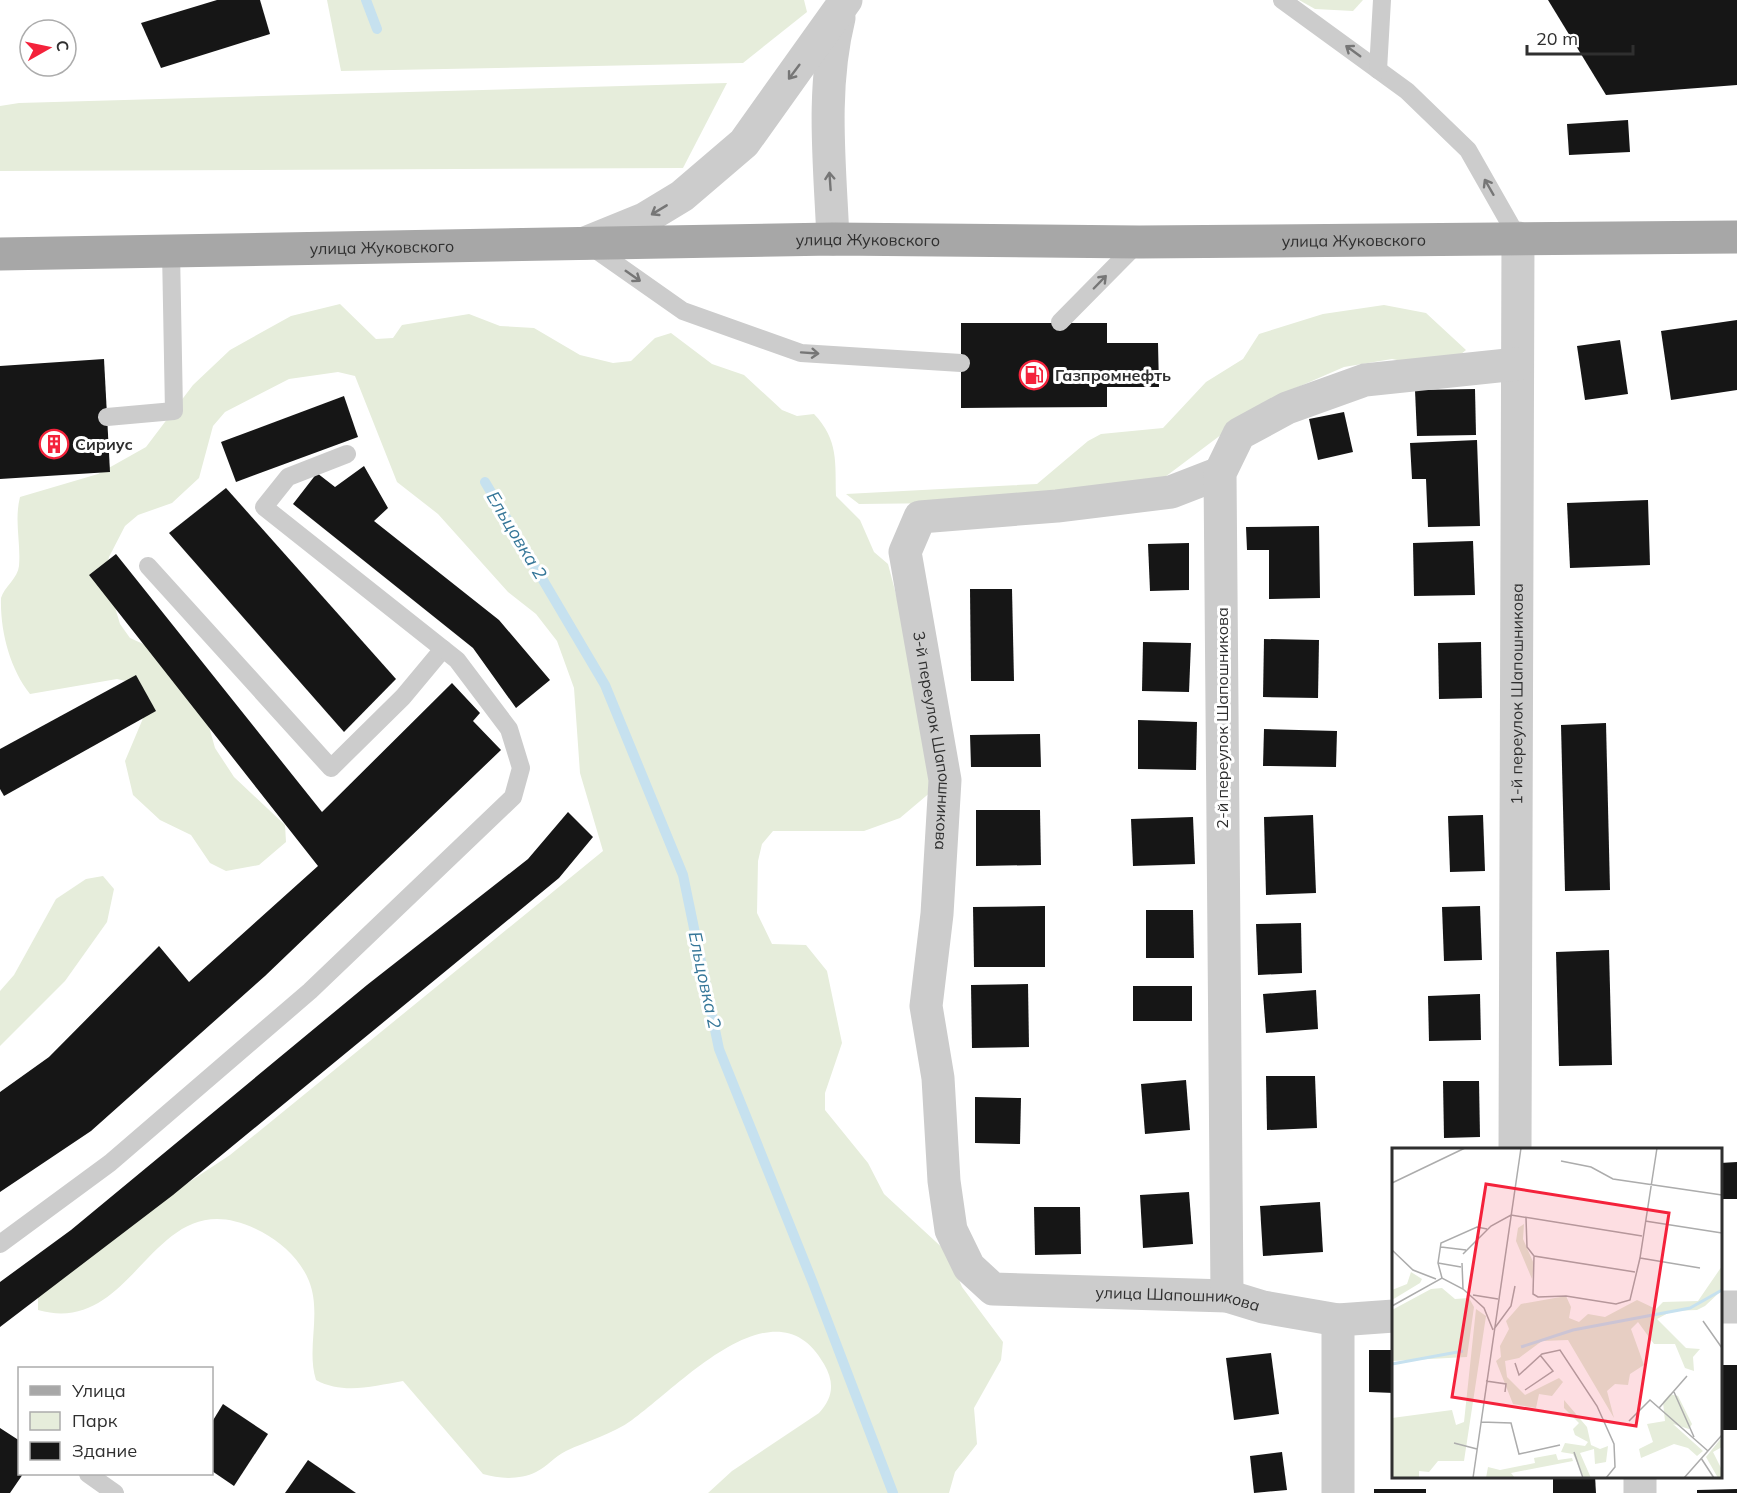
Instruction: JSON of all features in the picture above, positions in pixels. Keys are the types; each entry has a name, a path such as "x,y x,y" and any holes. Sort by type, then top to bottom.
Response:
{"main road":[{"name":"улица Жуковского","path":"0,254 833,239 1139,242 1737,237"}],"street":[{"path":"833,239 828,124 831,49 844,4"},
{"path":"585,243 644,219 682,196 744,143 844,4"},
{"name":"1-й переулок Шапошникова","path":"1515,1148 1518,238"},
{"name":"2-й переулок Шапошникова","path":"1227,1296 1220,473 1239,434 1287,408 1365,380 1517,364"},
{"name":"3-й переулок Шапошникова","path":"969,1267 951,1230 944,1181 938,1078 926,1006 937,914 945,780 905,552 920,517 1057,506 1171,492 1220,473"},
{"name":"улица Шапошникова","path":"969,1267 993,1289 1227,1296 1263,1307 1338,1320 1392,1316"},
{"path":"1338,1320 1338,1493"}],"lane":[{"path":"1282,0 1407,91 1468,150 1518,238"},
{"path":"1378,70 1383,0"},
{"path":"1060,322 1139,242"},
{"path":"585,243 683,311 801,353 961,363"},
{"path":"107,417 174,411 171,251"},
{"path":"0,1244 110,1163 302,998 513,797 521,768 509,729 457,660 264,507 288,477 347,454"},
{"path":"148,566 331,768 403,697 443,649"},
{"path":"91,1475 115,1493"}],"green space":[{"path":"327,0 804,0 807,12 743,63 341,71"},
{"path":"1299,0 1363,0 1353,11 1315,9"},
{"path":"727,83 683,168 0,171 0,106 19,103"},
{"path":"340,304 376,339 393,338 402,325 469,314 500,326 534,328 580,355 613,363 631,361 655,338 671,333 712,364 744,375 782,410 797,416 814,414 828,433 834,452 836,496 860,520 874,552 888,564 945,780 900,818 864,831 773,831 762,844 758,861 757,913 772,944 806,945 827,971 842,1043 825,1093 825,1110 868,1163 884,1194 948,1253 962,1287 1003,1342 1001,1360 974,1408 977,1444 955,1472 949,1493 708,1493 732,1471 819,1413 830,1396 830,1378 824,1364 804,1340 780,1332 755,1335 728,1347 701,1365 625,1425 566,1451 536,1472 509,1478 483,1474 403,1381 348,1388 327,1385 316,1380 313,1368 313,1293 305,1273 290,1252 269,1236 225,1219 195,1223 169,1238 100,1302 72,1313 38,1310 38,1293 74,1258 230,1155 603,851 580,773 574,688 557,641 536,614 508,592 438,514 397,482 355,376 338,372 289,379 225,412 213,426 199,478 172,503 138,515 125,526 109,557 105,574 120,624 130,638 192,666 215,748 234,777 285,825 286,842 259,865 226,871 210,863 191,835 160,820 133,795 125,761 144,716 134,683 117,679 30,694 17,673 4,636 1,598 19,566 18,506 20,497 98,474 146,447 193,385 230,350 291,316"},
{"path":"1384,305 1426,313 1466,350 1450,363 1427,366 1392,359 1344,367 1266,401 1157,483 948,503 859,504 846,494 1037,484 1088,441 1101,434 1163,428 1206,382 1243,359 1259,334 1323,314"},
{"path":"103,876 114,889 107,922 65,981 0,1046 0,991 14,975 56,899 86,879"}],"building":[{"path":"217,0 260,0 270,34 161,68 141,23"},
{"path":"1548,0 1737,0 1737,85 1606,95"},
{"path":"1628,120 1630,152 1569,155 1567,124"},
{"path":"1737,320 1737,390 1671,400 1661,331"},
{"name":"Газпромнефть","path":"961,323 1107,323 1107,343 1158,343 1159,387 1107,387 1107,407 961,408"},
{"path":"1620,340 1628,394 1585,400 1577,346"},
{"name":"Сириус","path":"104,359 110,472 0,479 0,366"},
{"path":"1475,389 1476,435 1417,436 1415,390"},
{"path":"344,396 358,437 236,482 221,442"},
{"path":"1344,412 1353,452 1318,460 1309,419"},
{"path":"1477,440 1480,526 1428,527 1426,479 1412,479 1410,443"},
{"path":"364,466 388,508 374,521 499,620 550,680 516,708 473,648 293,504 317,473 335,487"},
{"path":"226,488 396,679 344,732 169,533"},
{"path":"1648,500 1650,565 1570,568 1567,503"},
{"path":"1319,526 1320,598 1269,599 1269,550 1247,550 1246,527"},
{"path":"1473,541 1475,595 1414,596 1413,543"},
{"path":"1189,543 1189,590 1150,591 1148,544"},
{"path":"116,554 322,812 452,683 480,713 473,721 501,750 265,976 91,1131 0,1192 0,1092 49,1057 159,946 189,982 318,866 89,575"},
{"path":"970,589 1012,589 1014,681 971,681"},
{"path":"1264,639 1319,640 1318,698 1263,697"},
{"path":"1143,642 1191,643 1189,692 1142,691"},
{"path":"1481,642 1482,698 1439,699 1438,643"},
{"path":"136,675 156,711 4,796 0,789 0,749"},
{"path":"1138,720 1197,722 1196,770 1138,769"},
{"path":"1606,723 1610,890 1565,891 1561,725"},
{"path":"1264,729 1337,731 1336,767 1263,766"},
{"path":"1040,734 1041,767 971,767 970,735"},
{"path":"976,810 1040,810 1041,865 976,866"},
{"path":"568,812 593,837 559,878 173,1195 0,1327 0,1282 71,1230 367,985 528,859"},
{"path":"1313,815 1316,893 1266,895 1264,817"},
{"path":"1483,815 1485,871 1450,872 1448,816"},
{"path":"1193,817 1195,864 1133,866 1131,819"},
{"path":"1045,906 1045,967 974,967 973,907"},
{"path":"1480,906 1482,960 1444,961 1442,907"},
{"path":"1146,910 1193,910 1194,958 1146,958"},
{"path":"1301,923 1302,973 1258,975 1256,924"},
{"path":"1609,950 1612,1065 1559,1066 1556,952"},
{"path":"1028,984 1029,1047 972,1048 971,985"},
{"path":"1133,986 1192,986 1192,1021 1133,1021"},
{"path":"1316,990 1318,1029 1266,1033 1263,994"},
{"path":"1480,994 1481,1040 1429,1041 1428,996"},
{"path":"1266,1076 1315,1076 1317,1128 1267,1130"},
{"path":"1186,1080 1190,1130 1145,1134 1141,1084"},
{"path":"1443,1081 1479,1081 1480,1137 1444,1138"},
{"path":"975,1097 1021,1098 1020,1144 975,1143"},
{"path":"1737,1162 1737,1199 1722,1199 1722,1163"},
{"path":"1189,1192 1193,1244 1143,1248 1140,1195"},
{"path":"1320,1202 1323,1252 1263,1256 1260,1206"},
{"path":"1034,1207 1080,1207 1081,1254 1035,1255"},
{"path":"1369,1350 1392,1350 1392,1393 1369,1392"},
{"path":"1271,1353 1279,1414 1234,1420 1226,1358"},
{"path":"1722,1365 1737,1365 1737,1430 1722,1430"},
{"path":"223,1404 268,1434 234,1486 213,1472 213,1420"},
{"path":"0,1428 18,1440 18,1475 22,1475 10,1493 0,1493"},
{"path":"1282,1452 1287,1490 1254,1493 1250,1456"},
{"path":"308,1460 356,1493 285,1493"},
{"path":"1553,1478 1595,1478 1596,1493 1553,1493"},
{"path":"1374,1489 1426,1489 1426,1493 1374,1493"},
{"path":"1737,1489 1737,1493 1697,1493 1697,1490"}],"waterway":[{"path":"366,0 377,29"},
{"name":"Ельцовка 2","path":"485,482 605,685 683,875 719,1049 813,1283 893,1493"}],"place":[{"name":"Газпромнефть","path":"1034,375"},
{"name":"Сириус","path":"54,444"}]}
